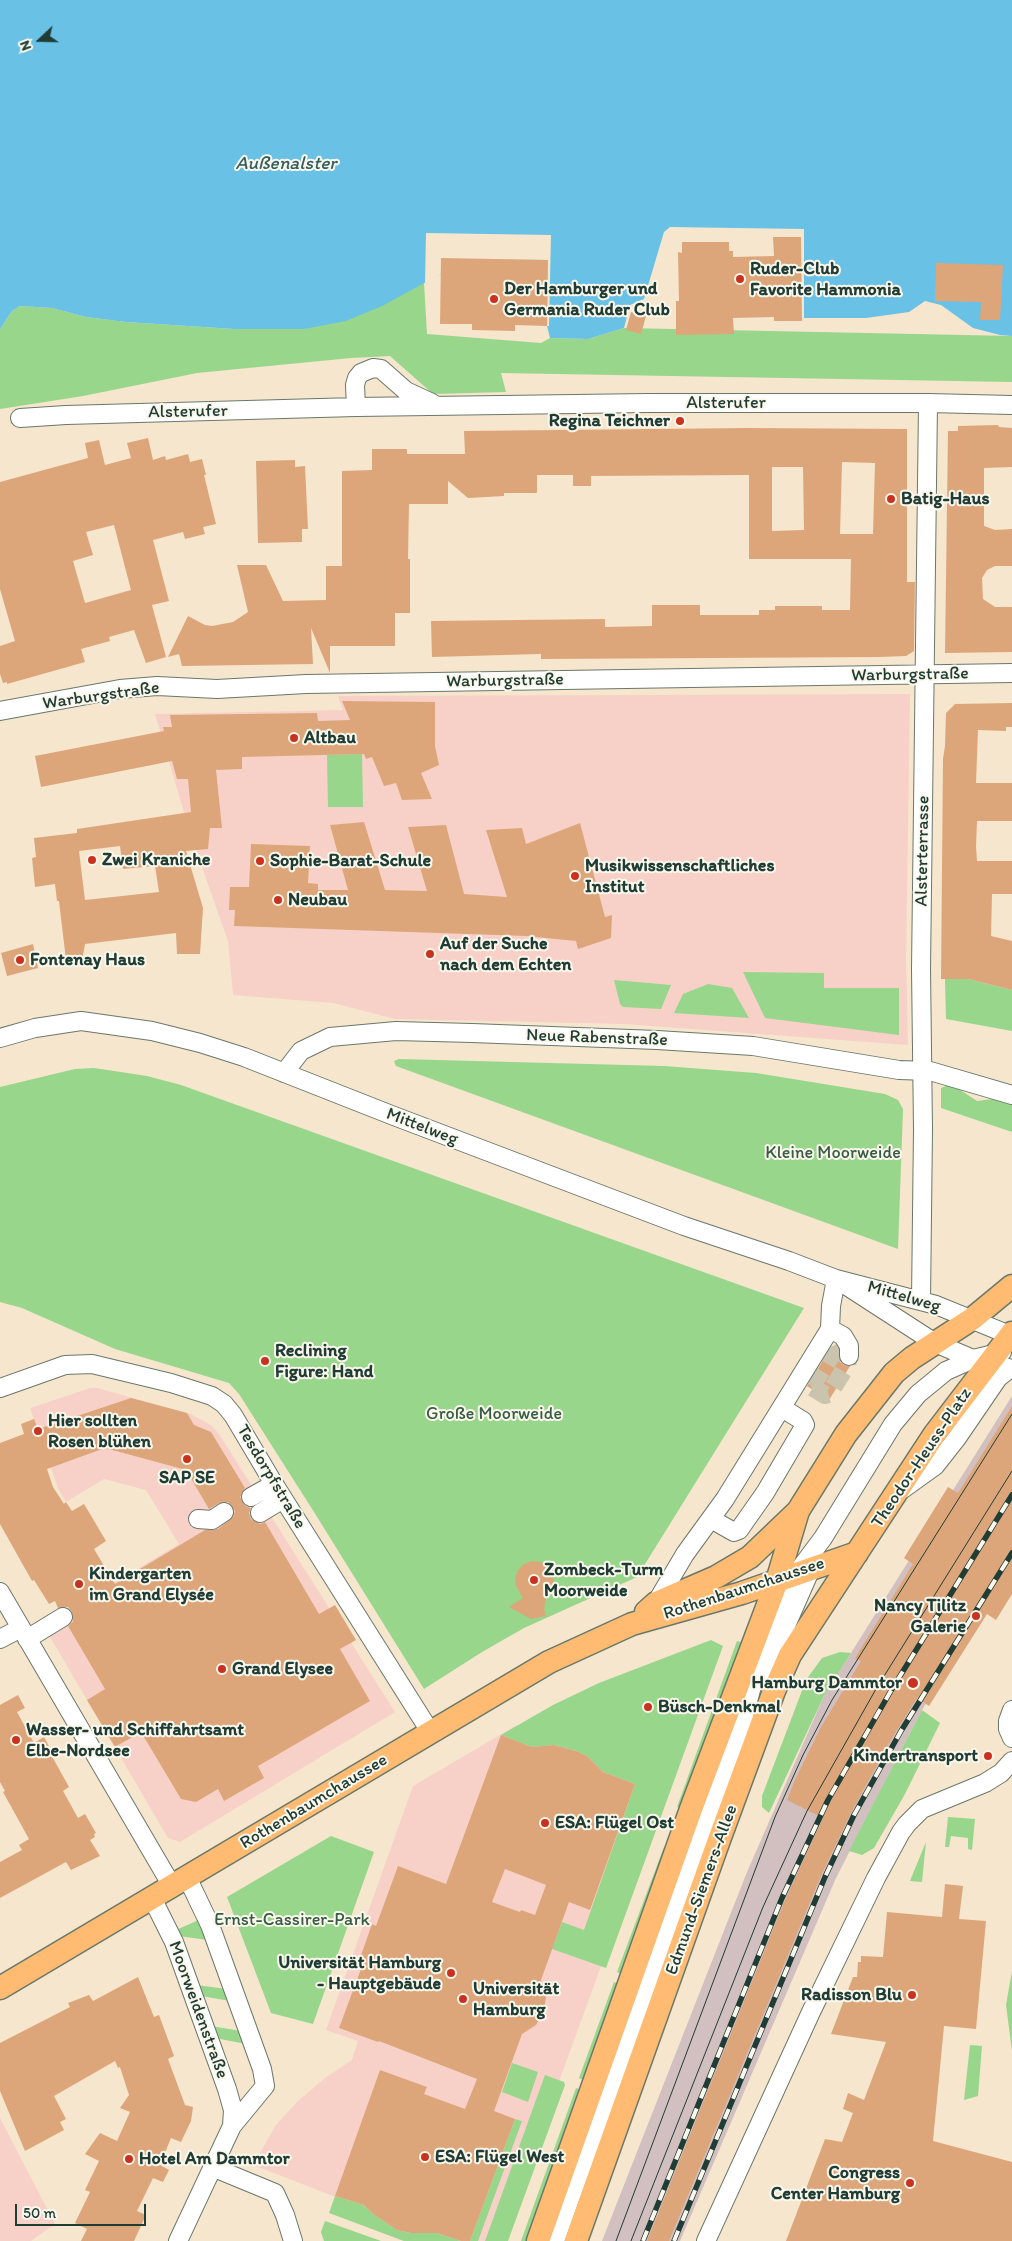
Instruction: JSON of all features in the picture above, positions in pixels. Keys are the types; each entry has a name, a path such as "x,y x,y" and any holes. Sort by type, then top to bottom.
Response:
{"main road":[{"path":"795,1574 798,1512 846,1434 868,1403 894,1372 935,1342 972,1319 1012,1286"},
{"name":"Theodor-Heuss-Platz","path":"857,1553 943,1422 1003,1352"},
{"name":"Rothenbaumchaussee","path":"632,1624 656,1603 716,1577 750,1557 798,1512"},
{"name":"Rothenbaumchaussee","path":"0,1988 549,1662 632,1624 857,1553"},
{"name":"Edmund-Siemers-Allee","path":"576,2241 774,1691 795,1646 857,1553"},
{"name":"Edmund-Siemers-Allee","path":"538,2241 756,1633 795,1574"}],"street":[{"name":"Alsterufer","path":"356,407 357,378 373,368 381,369 390,375 413,395 440,406"},
{"name":"Alsterufer","path":"20,418 356,407 648,403 928,403 1012,405"},
{"name":"Alsterterrasse","path":"921,1300 923,1071 921,969 928,403"},
{"name":"Warburgstraße","path":"0,711 120,689 157,686 217,689 306,684 926,676 1012,673"},
{"name":"Mittelweg","path":"0,1038 35,1028 81,1021 152,1031 200,1043 284,1073 684,1226 789,1261 836,1279 921,1300 972,1319 1003,1352"},
{"name":"Neue Rabenstraße","path":"284,1073 301,1051 330,1037 396,1031 614,1038 753,1046 899,1070 923,1071 1012,1095"},
{"name":"Mittelweg","path":"836,1279 895,1319 935,1342 1003,1352"},
{"path":"656,1603 685,1554 711,1519 782,1408 803,1381 828,1338 830,1306 836,1279"},
{"path":"828,1338 843,1336 849,1346 850,1356"},
{"name":"Theodor-Heuss-Platz","path":"795,1574 823,1538 893,1424 918,1394 940,1375 1003,1352"},
{"name":"Tesdorpfstraße","path":"0,1388 65,1365 92,1364 171,1383 212,1396 224,1404 233,1414 274,1484 431,1733"},
{"path":"711,1519 734,1532 739,1530 766,1493 805,1425 782,1408"},
{"path":"251,1497 274,1484"},
{"path":"260,1513 284,1499"},
{"path":"198,1519 212,1520 224,1512"},
{"name":"Edmund-Siemers-Allee","path":"556,2241 743,1720 780,1640 795,1574"},
{"name":"Edmund-Siemers-Allee","path":"743,1720 757,1667 770,1630 795,1574"},
{"name":"Moorweidenstraße","path":"0,1592 180,1882 204,1909 263,2072 265,2086 232,2126 178,2241"},
{"path":"780,1640 790,1628 825,1601"},
{"path":"0,1639 24,1633 63,1617"},
{"path":"756,1633 757,1667"},
{"path":"1012,1710 1008,1721 1008,1729 1012,1738"},
{"path":"706,2241 759,2123 876,1878 907,1824 931,1804 985,1783 1001,1773 1012,1761"},
{"path":"608,2044 690,1864"},
{"name":"Moorweidenstraße","path":"152,1898 174,1942 224,2080 233,2110 232,2126"},
{"path":"212,2167 275,2193 285,2215 293,2241"}],"shaded area":[{"path":"910,694 906,959 908,1045 624,1024 395,1019 333,1003 233,995 228,941 191,836 155,714 343,710 338,696"},
{"path":"90,1388 97,1388 191,1414 212,1426 219,1434 395,1712 180,1842 168,1838 43,1625 179,1544 146,1490 104,1479 66,1502 58,1488 30,1408"},
{"path":"1012,1396 1012,1568 922,1710 836,1878 680,2241 602,2241 747,1872 824,1696"},
{"name":"Universität Hamburg","path":"517,1725 662,1776 664,1793 501,2241 403,2241 336,2215 341,2199 253,2165 276,2125 297,2102 325,2078 352,2060 358,2041 326,2030 413,1786"},
{"path":"0,2118 55,2224 31,2241 0,2241"}],"green space":[{"path":"424,283 427,334 541,343 550,338 588,339 624,328 1012,336 1012,382 501,373 506,392 433,394 390,356 197,373 83,396 0,409 0,329 12,311 20,306 52,308 86,317 126,322 234,329 304,329"},
{"path":"362,754 363,807 328,807 327,755"},
{"path":"743,972 824,973 824,988 899,988 899,1035 765,1018"},
{"path":"945,979 968,979 1012,990 1012,1031 946,1019"},
{"path":"614,980 671,985 661,1009 623,1007 620,1004"},
{"path":"708,984 732,988 749,1018 674,1013 683,994"},
{"name":"Kleine Moorweide","path":"399,1059 664,1066 756,1073 885,1094 898,1100 903,1109 898,1249 396,1066 394,1061"},
{"name":"Große Moorweide","path":"94,1068 147,1076 181,1085 804,1308 637,1577 524,1628 424,1689 239,1394 229,1383 115,1349 22,1308 0,1302 0,1087 75,1069"},
{"path":"951,1084 977,1101 999,1098 1012,1103 1012,1132 941,1108 941,1088"},
{"path":"711,1640 723,1646 606,1968 552,1949 562,1922 584,1930 635,1784 603,1772 587,1756 576,1751 554,1745 532,1747 501,1735 553,1705 599,1683"},
{"path":"737,1641 743,1643 684,1810 677,1807"},
{"path":"840,1652 851,1653 824,1696 769,1813 762,1807 762,1796 806,1680 822,1658"},
{"path":"922,1710 940,1723 905,1794 874,1848 862,1855 849,1851"},
{"path":"948,1817 975,1819 972,1850 968,1849 968,1838 951,1836 949,1847 945,1847"},
{"name":"Ernst-Cassirer-Park","path":"331,1836 374,1852 313,2024 271,2013 227,1897"},
{"path":"926,1842 922,1882 910,1881 914,1871"},
{"path":"664,1847 669,1850 621,1974 617,1972"},
{"path":"201,1919 208,1940 178,1936 176,1930"},
{"path":"1012,1971 1012,2051 1006,2005"},
{"path":"614,1982 618,1984 586,2081 579,2078"},
{"path":"197,1985 226,1989 230,2001 201,1996"},
{"path":"211,2026 241,2031 246,2044 215,2038"},
{"path":"970,2045 982,2046 978,2096 964,2100"},
{"path":"512,2063 538,2072 528,2102 502,2092"},
{"path":"545,2075 564,2082 565,2085 508,2241 485,2241"},
{"path":"576,2088 582,2090 528,2241 521,2241"},
{"path":"515,2119 522,2121 478,2241 470,2241"},
{"path":"335,2196 364,2205 373,2214 397,2230 411,2233 437,2233 461,2241 404,2241 329,2213"},
{"path":"325,2221 381,2241 324,2241 321,2232"}],"water":[{"name":"Außenalster","path":"0,0 1012,0 1012,336 973,328 941,305 925,301 909,312 866,318 804,318 804,229 670,227 664,232 644,299 630,305 624,328 588,339 550,338 547,326 548,260 441,259 441,274 382,306 346,321 304,329 234,329 126,322 86,317 52,308 20,306 12,311 0,329"}],"pier":[{"path":"426,233 551,235 549,326 547,326 548,260 441,259 441,274 425,284"}],"building":[{"name":"Ruder-Club Favorite Hammonia","path":"773,237 801,237 802,321 774,321 774,317 733,318 734,334 676,335 676,301 679,301 678,252 682,253 682,242 729,242 729,251 733,251 733,257 774,256"},
{"name":"Der Hamburger und Germania Ruder Club","path":"441,258 548,260 547,326 515,325 515,331 472,330 472,324 440,324"},
{"path":"936,263 1003,265 1000,320 980,320 981,302 935,301"},
{"path":"631,312 646,316 641,334 626,330"},
{"path":"998,425 999,427 1012,428 1012,467 984,468 984,526 995,530 1012,529 1012,566 995,566 987,570 982,578 983,599 995,607 1012,607 1012,652 945,653 948,431 958,431 958,426"},
{"path":"748,428 907,429 907,582 915,582 914,651 906,656 879,657 541,659 541,654 432,657 431,621 605,619 605,627 652,626 652,605 700,605 700,615 759,615 759,610 775,610 775,606 822,606 822,610 850,610 851,559 749,559 749,475 591,476 591,486 573,486 573,475 537,475 537,493 504,493 504,496 468,498 448,481 448,504 409,504 408,559 410,559 410,613 395,613 395,646 330,646 330,673 311,628 313,664 182,666 179,654 168,657 188,616 205,625 212,626 233,622 248,612 237,565 266,565 283,601 326,600 326,566 342,566 342,471 372,470 372,449 407,449 407,454 465,454 464,431","holes":["842,462 875,463 873,534 840,534","772,467 803,467 804,530 772,531"]},
{"path":"148,438 153,460 165,456 166,460 188,454 190,462 202,459 216,524 203,527 205,534 185,539 183,532 153,540 169,601 152,605 166,657 146,663 134,630 109,637 110,641 81,649 85,662 7,684 7,682 3,683 0,674 0,646 15,641 0,589 0,482 88,458 85,443 99,440 105,465 131,458 127,443","holes":["114,525 131,590 85,603 73,561 93,555 86,532"]},
{"path":"295,460 295,467 305,466 308,529 302,529 302,542 258,543 256,461"},
{"path":"342,701 435,702 435,746 439,765 421,773 432,799 402,800 396,783 384,786 372,757 366,759 364,754 242,757 242,769 216,770 222,828 210,828 208,849 186,851 203,908 200,954 177,954 176,933 85,944 82,961 66,960 59,901 57,901 55,884 35,887 32,858 36,857 34,838 77,833 77,829 191,812 188,779 177,779 172,761 41,787 35,756 164,731 163,727 172,727 170,715 317,713 318,721 350,720","holes":["120,846 123,869 155,866 159,892 85,900 79,851"]},
{"path":"1012,703 1012,727 1006,727 1006,731 978,730 976,783 1012,783 1012,821 977,821 976,847 977,861 1012,861 1012,894 992,894 991,936 1012,941 1012,990 968,979 941,979 943,759 946,713 955,704"},
{"path":"364,822 385,890 427,891 408,827 446,825 464,894 507,897 486,830 522,828 526,844 580,823 605,917 612,915 611,938 578,949 576,941 526,936 234,926 235,910 229,910 230,887 249,887 251,844 310,846 308,883 318,884 318,890 348,890 330,825"},
{"name":"Fontenay Haus","path":"33,944 38,968 7,976 1,953"},
{"path":"832,1346 838,1349 840,1362 850,1366 829,1400 807,1386"},
{"name":"Grand Elysee","path":"131,1398 187,1413 194,1425 211,1432 245,1488 240,1497 245,1506 251,1508 249,1513 251,1519 260,1524 265,1522 319,1614 335,1605 356,1640 340,1649 370,1701 258,1766 264,1778 224,1801 218,1789 196,1802 181,1799 141,1732 115,1747 87,1700 105,1689 68,1626 73,1622 72,1612 68,1607 58,1608 55,1601 49,1604 34,1580 32,1581 0,1524 0,1443 24,1434 21,1424 34,1419 38,1429","holes":["105,1448 186,1470 209,1509 219,1503 228,1502 235,1511 233,1517 218,1529 205,1530 115,1584 94,1549 106,1541 93,1519 84,1504 72,1511 66,1502 64,1504 53,1487 47,1469"]},
{"path":"1012,1406 1012,1594 996,1620 987,1614 929,1706 917,1698 888,1745 851,1813 821,1876 669,2241 647,2241 785,1900 823,1818 787,1800 794,1782 821,1727 861,1661 855,1658 913,1564 904,1558 948,1487 958,1493"},
{"name":"Zombeck-Turm Moorweide","path":"532,1561 541,1562 548,1567 553,1574 554,1583 547,1594 544,1609 546,1616 531,1619 509,1607 523,1598 516,1586 515,1578 518,1570 524,1564"},
{"path":"18,1695 25,1708 17,1712 34,1743 44,1737 51,1750 49,1751 69,1787 63,1791 78,1818 85,1814 96,1833 94,1834 95,1837 90,1840 100,1856 71,1870 66,1862 0,1898 0,1862 22,1850 19,1845 29,1839 3,1792 5,1791 0,1782 0,1705"},
{"name":"Universität Hamburg","path":"501,1735 532,1747 554,1745 576,1751 587,1756 603,1772 635,1784 590,1910 569,1902 541,1980 546,1997 544,2011 536,2025 522,2034 494,2111 515,2119 470,2241 461,2241 437,2233 411,2233 397,2230 373,2214 364,2205 335,2196 380,2070 427,2087 424,2094 465,2109 477,2079 379,2041 339,2028 361,1969 357,1967 372,1924 376,1926 398,1866 446,1884","holes":["505,1869 546,1885 535,1915 492,1902"]},
{"path":"945,1884 963,1886 959,1919 986,1921 976,2029 944,2026 933,2141 1012,2162 1012,2241 786,2241 825,2139 842,2142 853,2113 843,2109 848,2093 864,2100 886,2042 831,2034 853,1977 857,1977 858,1962 861,1962 861,1956 883,1957 887,1912 942,1917"},
{"path":"138,1977 154,2017 159,2015 174,2056 168,2059 185,2105 193,2107 191,2121 181,2142 171,2138 160,2165 169,2170 163,2182 153,2178 137,2211 146,2215 134,2241 81,2241 87,2229 75,2223 90,2192 85,2190 99,2161 85,2154 100,2133 117,2141 130,2112 120,2108 129,2095 120,2067 118,2068 115,2061 54,2096 66,2119 60,2122 64,2130 25,2151 0,2091 0,2043 70,2007 68,2003 89,1995 93,2001"}],"tunnel":[{"path":"830,1348 833,1353 817,1378 807,1384 825,1395 829,1394 847,1365 849,1356"}],"tram line":[{"path":"616,2241 775,1817 803,1755 832,1700 1012,1414"},
{"path":"631,2241 763,1907 807,1811 876,1689 1012,1471"}],"railway":[{"path":"643,2241 782,1898 828,1800 892,1689 1012,1495"},
{"path":"674,2241 825,1877 854,1815 901,1731 1012,1553"}],"place":[{"name":"Ruder-Club Favorite Hammonia","path":"740,279"},
{"name":"Der Hamburger und Germania Ruder Club","path":"494,299"},
{"name":"Regina Teichner","path":"680,421"},
{"name":"Batig-Haus","path":"891,499"},
{"name":"Altbau","path":"294,738"},
{"name":"Zwei Kraniche","path":"92,860"},
{"name":"Sophie-Barat-Schule","path":"260,861"},
{"name":"Musikwissenschaftliches Institut","path":"575,876"},
{"name":"Neubau","path":"278,900"},
{"name":"Auf der Suche nach dem Echten","path":"430,954"},
{"name":"Fontenay Haus","path":"20,960"},
{"name":"Reclining Figure: Hand","path":"265,1361"},
{"name":"Hier sollten Rosen blühen","path":"38,1431"},
{"name":"SAP SE","path":"187,1459"},
{"name":"Zombeck-Turm Moorweide","path":"534,1580"},
{"name":"Kindergarten im Grand Elysée","path":"79,1584"},
{"name":"Nancy Tilitz Galerie","path":"976,1616"},
{"name":"Grand Elysee","path":"222,1669"},
{"name":"Hamburg Dammtor","path":"913,1683"},
{"name":"Büsch-Denkmal","path":"648,1707"},
{"name":"Wasser- und Schiffahrtsamt Elbe-Nordsee","path":"16,1740"},
{"name":"Kindertransport","path":"988,1756"},
{"name":"ESA: Flügel Ost","path":"545,1823"},
{"name":"Universität Hamburg - Hauptgebäude","path":"451,1973"},
{"name":"Radisson Blu","path":"912,1995"},
{"name":"Universität Hamburg","path":"463,1999"},
{"name":"ESA: Flügel West","path":"425,2157"},
{"name":"Hotel Am Dammtor","path":"129,2159"},
{"name":"Congress Center Hamburg","path":"910,2183"}]}
